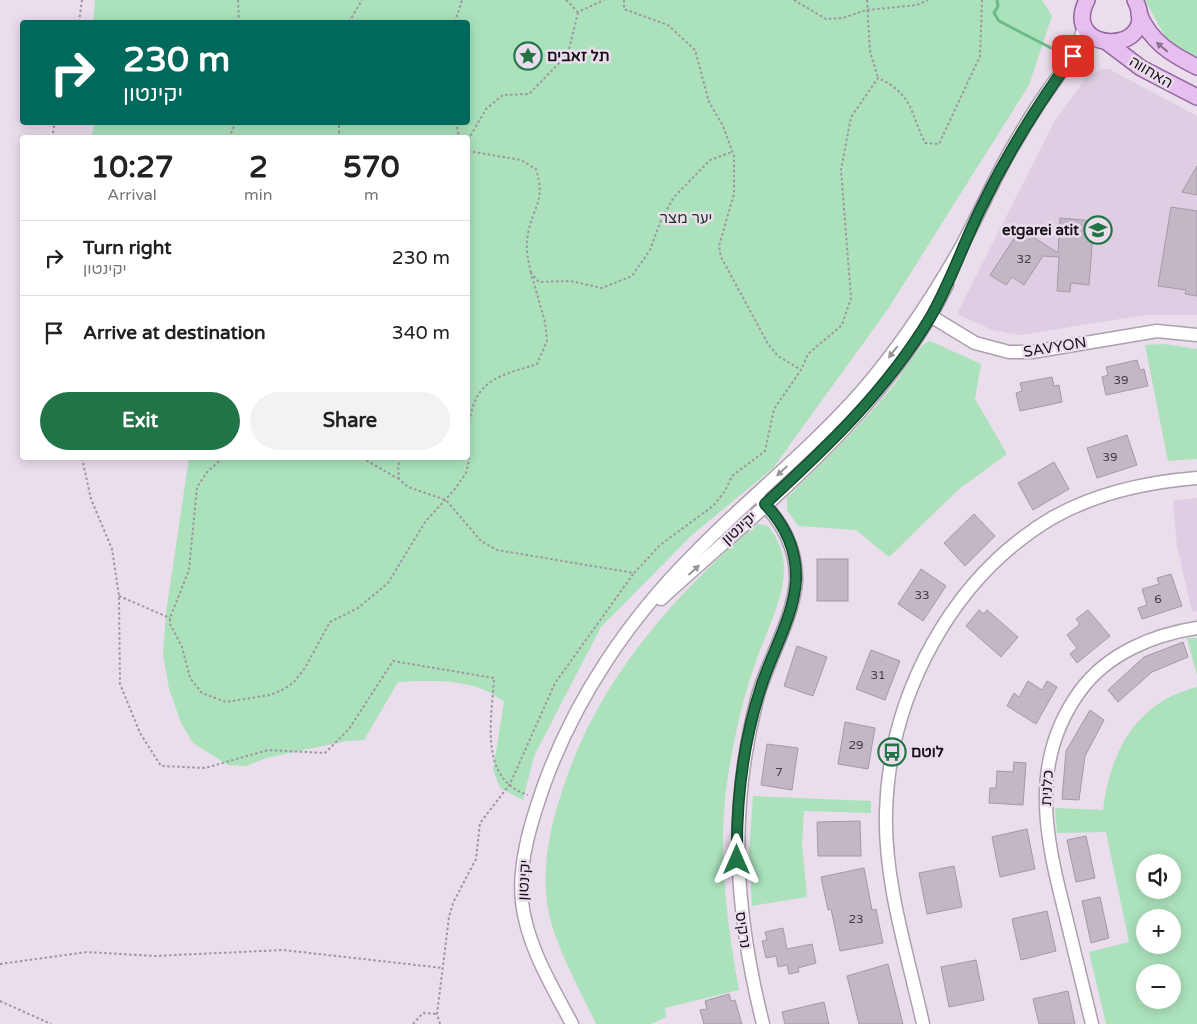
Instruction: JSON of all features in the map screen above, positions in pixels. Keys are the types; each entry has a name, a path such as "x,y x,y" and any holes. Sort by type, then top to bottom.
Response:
{"main road":[{"path":"1084,25 1083,12 1087,0"},
{"path":"1105,43 1117,43 1128,38 1137,27 1137,7"},
{"name":"האחווה","path":"1137,7 1147,30 1157,43 1173,55 1197,67"},
{"name":"האחווה","path":"1084,25 1092,36 1141,68 1197,97"}],"street":[{"name":"יקינטון","path":"572,1024 534,948 522,903 524,864 539,799 565,735 611,655 655,605 761,500 860,412 899,365 926,314 956,269 974,222 1026,125 1073,56 1084,25"},
{"name":"יקינטון","path":"1073,56 1089,46 1105,43"},
{"name":"SAVYON","path":"926,314 981,346 1009,352 1032,352 1157,331 1197,336"},
{"path":"923,1024 895,898 888,855 886,813 888,774 895,737 905,702 919,670 939,632 973,586 993,563 1023,538 1053,518 1084,503 1115,492 1146,484 1197,478"},
{"name":"נרקיס","path":"761,500 781,525 790,543 794,556 796,582 790,609 758,697 742,770 738,806 737,869 740,914 763,1024"},
{"name":"כלנית","path":"1092,1024 1049,851 1044,795 1051,748 1066,710 1088,680 1115,657 1146,641 1178,631 1197,628"}],"path":[{"path":"78,20 82,0"},
{"path":"238,0 239,20"},
{"path":"350,20 362,0"},
{"path":"456,20 462,0"},
{"path":"566,0 578,12"},
{"path":"578,12 604,0"},
{"path":"624,0 624,9 668,25 695,50 709,102 723,126 732,152 735,170 734,194 719,246 721,257 768,344 778,356 801,370"},
{"path":"794,0 826,20 843,18 866,10 902,8 917,5 928,0"},
{"path":"867,0 866,10 870,51 878,78 894,86 911,104 913,118 925,143 939,144 980,56 982,0"},
{"path":"470,137 486,109 503,96 529,94 568,54 578,12"},
{"path":"440,1024 437,1014 453,903 476,859 480,823 510,784 555,683 634,573 660,545 713,506 725,491 732,476 765,451 774,409 801,370 808,354 842,324 851,298 841,170 851,117 878,78"},
{"path":"470,151 521,160 536,169 540,182 540,198 528,233 526,255 546,322 546,347 537,364 500,377 489,383 476,397 470,419"},
{"path":"531,273 540,282 570,281 602,288 632,276 650,250 662,220 674,198 710,160 732,152"},
{"path":"82,460 91,499 112,550 119,596 120,684 140,733 161,766 205,768 268,750 325,753 349,729 393,662 494,678 491,749 500,777 522,794 539,799"},
{"path":"220,460 208,471 198,487 189,570 170,618 170,624 182,647 190,678 202,693 226,702 276,693 293,683 305,668 330,622 358,608 388,583 425,522 446,500 466,473 469,460"},
{"path":"366,460 399,479 408,487 446,500 481,540 497,550 634,573"},
{"path":"399,479 398,466 400,460"},
{"path":"119,596 170,618"},
{"path":"0,964 87,952 154,956 283,950 443,968"},
{"path":"0,1001 51,1024"},
{"path":"413,1024 423,1014 437,1014"}],"shaded area":[{"name":"etgarei atit","path":"1101,69 1109,69 1197,116 1197,315 1145,315 1021,335 992,330 957,314 1054,122 1086,78"},
{"path":"1197,498 1197,611 1192,612 1177,546 1173,501"}],"green space":[{"name":"יער מצר","path":"95,0 1042,0 1052,16 1029,85 888,309 773,468 692,535 601,627 534,756 523,800 500,788 493,770 504,702 481,688 454,682 398,682 364,740 346,741 266,758 246,766 228,765 193,743 181,723 169,689 163,655 166,613 189,460 470,460 470,135 92,135 94,125 470,125 470,20 93,20"},
{"path":"1145,0 1197,0 1197,62 1176,52"},
{"path":"930,341 981,364 975,399 1007,454 959,489 889,557 856,530 798,526 787,510 787,498 869,415 894,385 916,353"},
{"path":"1164,344 1197,349 1197,459 1168,461 1145,345"},
{"path":"759,524 768,526 774,535 781,551 784,568 778,603 756,661 741,709 726,790 723,865 731,940 739,990 665,1008 666,1017 651,1024 596,1024 562,953 548,909 546,895 547,854 559,801 573,760 591,721 612,685 636,650 662,617 691,586 721,556 753,527"},
{"path":"1187,638 1197,638 1197,675"},
{"path":"1197,687 1197,1024 1106,1024 1089,952 1129,942 1106,832 1057,833 1055,808 1103,810 1112,768 1120,750 1130,732 1142,717 1158,704 1176,694"},
{"path":"753,796 871,801 871,813 804,811 802,844 807,897 752,906 749,853"}],"building":[{"path":"1197,166 1197,195 1182,192"},
{"path":"1171,207 1197,211 1197,296 1185,294 1186,290 1158,286"},
{"path":"1060,218 1094,221 1089,285 1071,283 1070,292 1057,291 1059,257 1043,256 1024,285 1012,277 1006,285 990,275 1019,231 1029,237 1030,235 1058,253"},
{"path":"1137,360 1140,370 1144,369 1148,386 1106,395 1102,377 1108,375 1106,367"},
{"path":"1052,377 1054,386 1059,385 1062,402 1020,411 1016,393 1022,391 1020,383"},
{"path":"1127,435 1137,465 1097,478 1087,448"},
{"path":"1054,462 1069,489 1033,510 1018,483"},
{"path":"974,514 995,536 965,566 944,543"},
{"path":"817,559 848,559 848,601 817,601"},
{"path":"921,569 946,586 923,621 898,604"},
{"path":"1171,574 1182,606 1142,619 1138,608 1147,605 1142,589 1159,584 1157,578"},
{"path":"979,610 984,614 987,610 1018,637 1001,657 966,626"},
{"path":"1088,610 1110,636 1077,663 1070,654 1077,648 1067,635 1080,624 1076,619"},
{"path":"1183,642 1188,657 1152,672 1118,702 1108,690 1144,657"},
{"path":"797,646 827,657 813,696 784,686"},
{"path":"871,650 900,661 885,700 856,689"},
{"path":"1028,681 1042,690 1047,681 1057,687 1036,724 1007,706 1014,693 1019,697"},
{"path":"1090,710 1104,720 1085,756 1079,800 1062,799 1066,751"},
{"path":"845,722 875,728 868,769 838,764"},
{"path":"767,744 798,748 792,790 761,785"},
{"path":"1014,762 1026,763 1023,805 989,803 990,788 996,788 997,771 1013,772"},
{"path":"860,821 861,856 818,856 817,822"},
{"path":"1027,829 1035,869 1000,877 992,837"},
{"path":"1086,836 1095,878 1076,882 1067,840"},
{"path":"954,866 962,907 927,914 919,873"},
{"path":"864,868 872,910 876,909 883,943 840,951 831,909 828,910 821,877"},
{"path":"1100,897 1109,938 1091,943 1082,901"},
{"path":"1047,911 1056,951 1021,960 1012,919"},
{"path":"783,928 787,949 812,944 816,963 798,968 799,972 789,974 787,965 778,967 776,956 766,958 762,941 767,940 765,932"},
{"path":"976,960 984,1000 949,1007 941,967"},
{"path":"888,964 903,1024 859,1024 847,976"},
{"path":"1068,991 1075,1024 1039,1024 1033,999"},
{"path":"729,994 731,1001 735,1000 742,1024 704,1024 700,1010 707,1009 705,1001"},
{"path":"824,1002 829,1024 785,1024 782,1012"}],"waterway":[{"path":"997,0 998,6 994,13 999,21 1053,49"}],"place":[{"name":"תל זאבים","path":"528,56"},
{"name":"etgarei atit","path":"1098,230"},
{"name":"לוטם","path":"892,752"}],"route":[{"path":"737,860 738,806 749,733 770,660 790,609 796,582 796,568 790,543 777,519 765,504 839,435 899,365 944,293 956,269 974,222 1010,152 1042,99 1073,56"}]}
